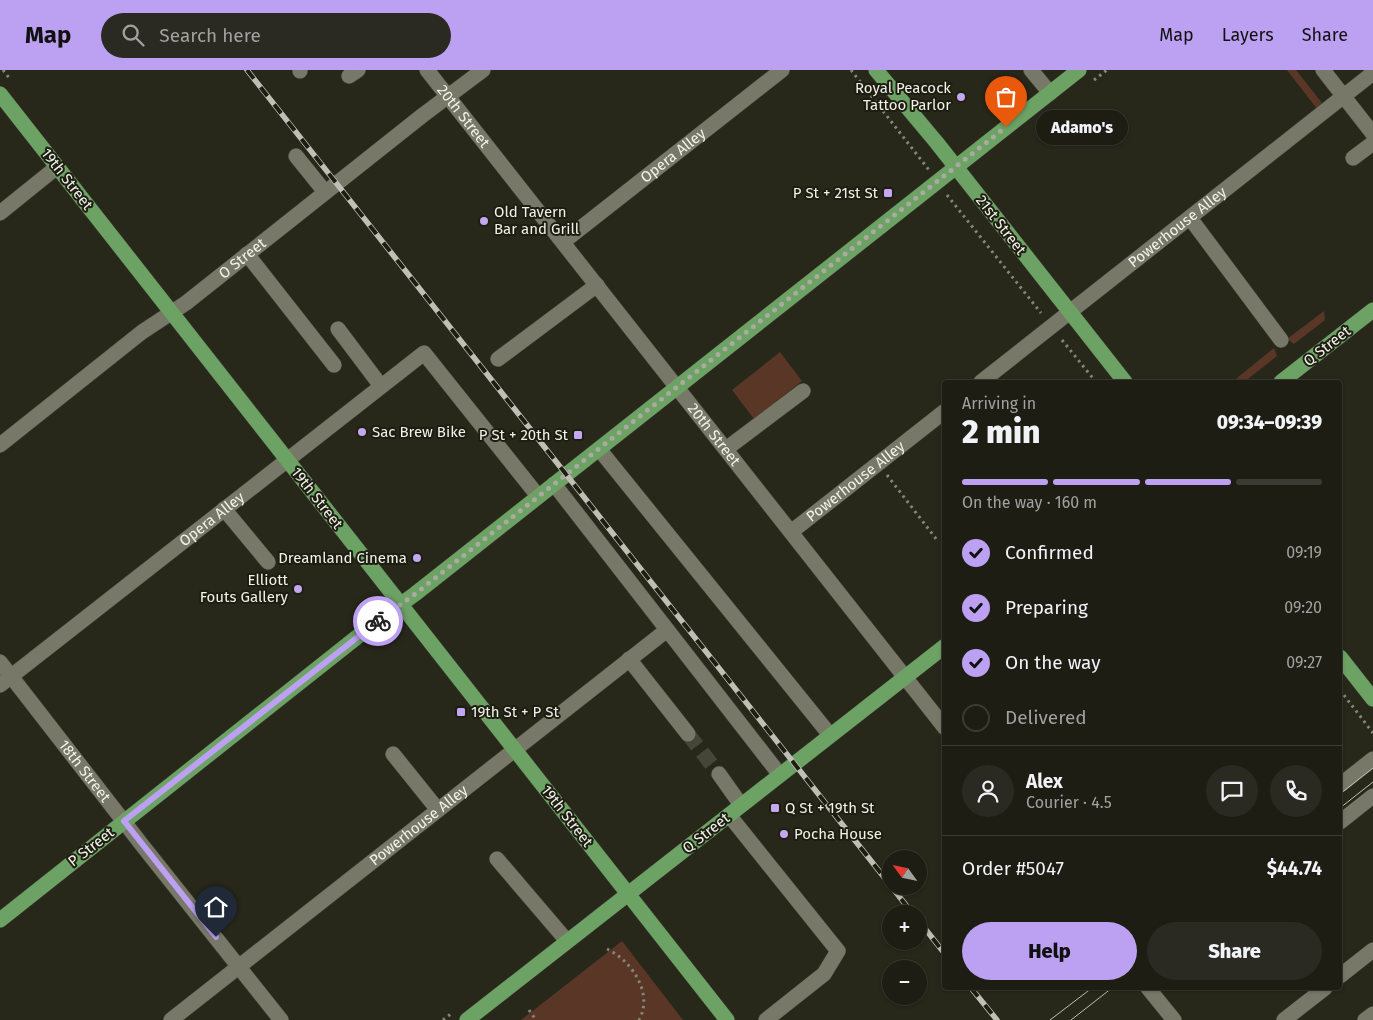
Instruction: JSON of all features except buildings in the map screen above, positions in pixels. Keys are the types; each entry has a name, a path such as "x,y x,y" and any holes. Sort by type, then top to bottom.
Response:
{"main road":[{"name":"21st Street","path":"876,70 956,167 1123,380"},
{"name":"P Street","path":"0,920 1077,70"},
{"name":"19th Street","path":"0,94 727,1020"},
{"name":"Q Street","path":"1283,380 1373,310"},
{"name":"Q Street","path":"467,1020 942,648"},
{"path":"1342,660 1373,699"}],"street":[{"name":"20th Street","path":"427,70 942,724"},
{"name":"O Street","path":"0,444 142,332 172,313 483,70"},
{"name":"Opera Alley","path":"563,242 782,70"},
{"path":"1031,70 1050,93"},
{"path":"1323,70 1373,134"},
{"name":"Powerhouse Alley","path":"984,380 1373,73"},
{"path":"1354,158 1373,142"},
{"path":"296,156 325,192"},
{"path":"0,212 58,167"},
{"path":"1190,218 1281,340"},
{"path":"246,254 334,365"},
{"path":"498,359 597,285"},
{"path":"338,329 381,386"},
{"name":"Opera Alley","path":"6,681 424,353 538,496"},
{"path":"726,449 803,392"},
{"name":"Powerhouse Alley","path":"791,532 942,413"},
{"path":"599,449 830,735"},
{"path":"554,484 780,775"},
{"path":"224,509 268,562"},
{"name":"Powerhouse Alley","path":"171,1020 667,630"},
{"path":"629,659 688,734"},
{"name":"18th Street","path":"0,662 6,681 124,821 281,1020"},
{"path":"393,754 438,810"},
{"path":"1342,784 1373,759"},
{"path":"719,774 735,810 838,951 824,974 766,1020"},
{"path":"1342,820 1373,796"},
{"path":"497,859 567,941"},
{"path":"1342,974 1373,950"},
{"path":"1150,990 1174,1020"},
{"path":"1284,1020 1322,990"},
{"path":"1365,1020 1373,1014"}],"path":[{"path":"851,70 1094,380"},
{"path":"885,473 937,540"},
{"path":"1342,693 1373,733"},
{"path":"606,949 614,952 624,961 634,972 641,985 644,1006 639,1020"},
{"path":"529,1010 536,1020"}],"shaded area":[{"path":"1287,70 1296,70 1322,103 1317,109"},
{"path":"1324,311 1325,320 1294,344 1287,339"},
{"path":"1274,348 1277,356 1247,380 1234,380"},
{"path":"780,352 802,381 754,419 732,390"},
{"path":"622,941 683,1020 521,1020"}],"tunnel":[{"path":"688,734 719,774"}],"tram line":[{"path":"1342,792 1373,768"},
{"path":"1342,806 1373,782"},
{"path":"1050,1020 1089,990"},
{"path":"1071,1020 1109,990"}],"railway":[{"path":"247,70 906,905"},
{"path":"927,931 942,950"},
{"path":"973,990 997,1020"}],"way so far":[{"path":"378,621 415,594 1006,127"}],"place":[{"name":"Royal Peacock Tattoo Parlor","path":"961,97"},
{"name":"Adamo's","path":"1006,127"},
{"name":"P St + 21st St","path":"888,193"},
{"name":"Old Tavern Bar and Grill","path":"484,221"},
{"name":"Sac Brew Bike","path":"362,432"},
{"name":"P St + 20th St","path":"578,435"},
{"name":"Dreamland Cinema","path":"417,558"},
{"name":"Elliott Fouts Gallery","path":"298,589"},
{"name":"19th St + P St","path":"461,712"},
{"name":"Q St + 19th St","path":"775,808"},
{"name":"Pocha House","path":"784,834"}],"route":[{"path":"216,937 124,821 378,621"}]}
